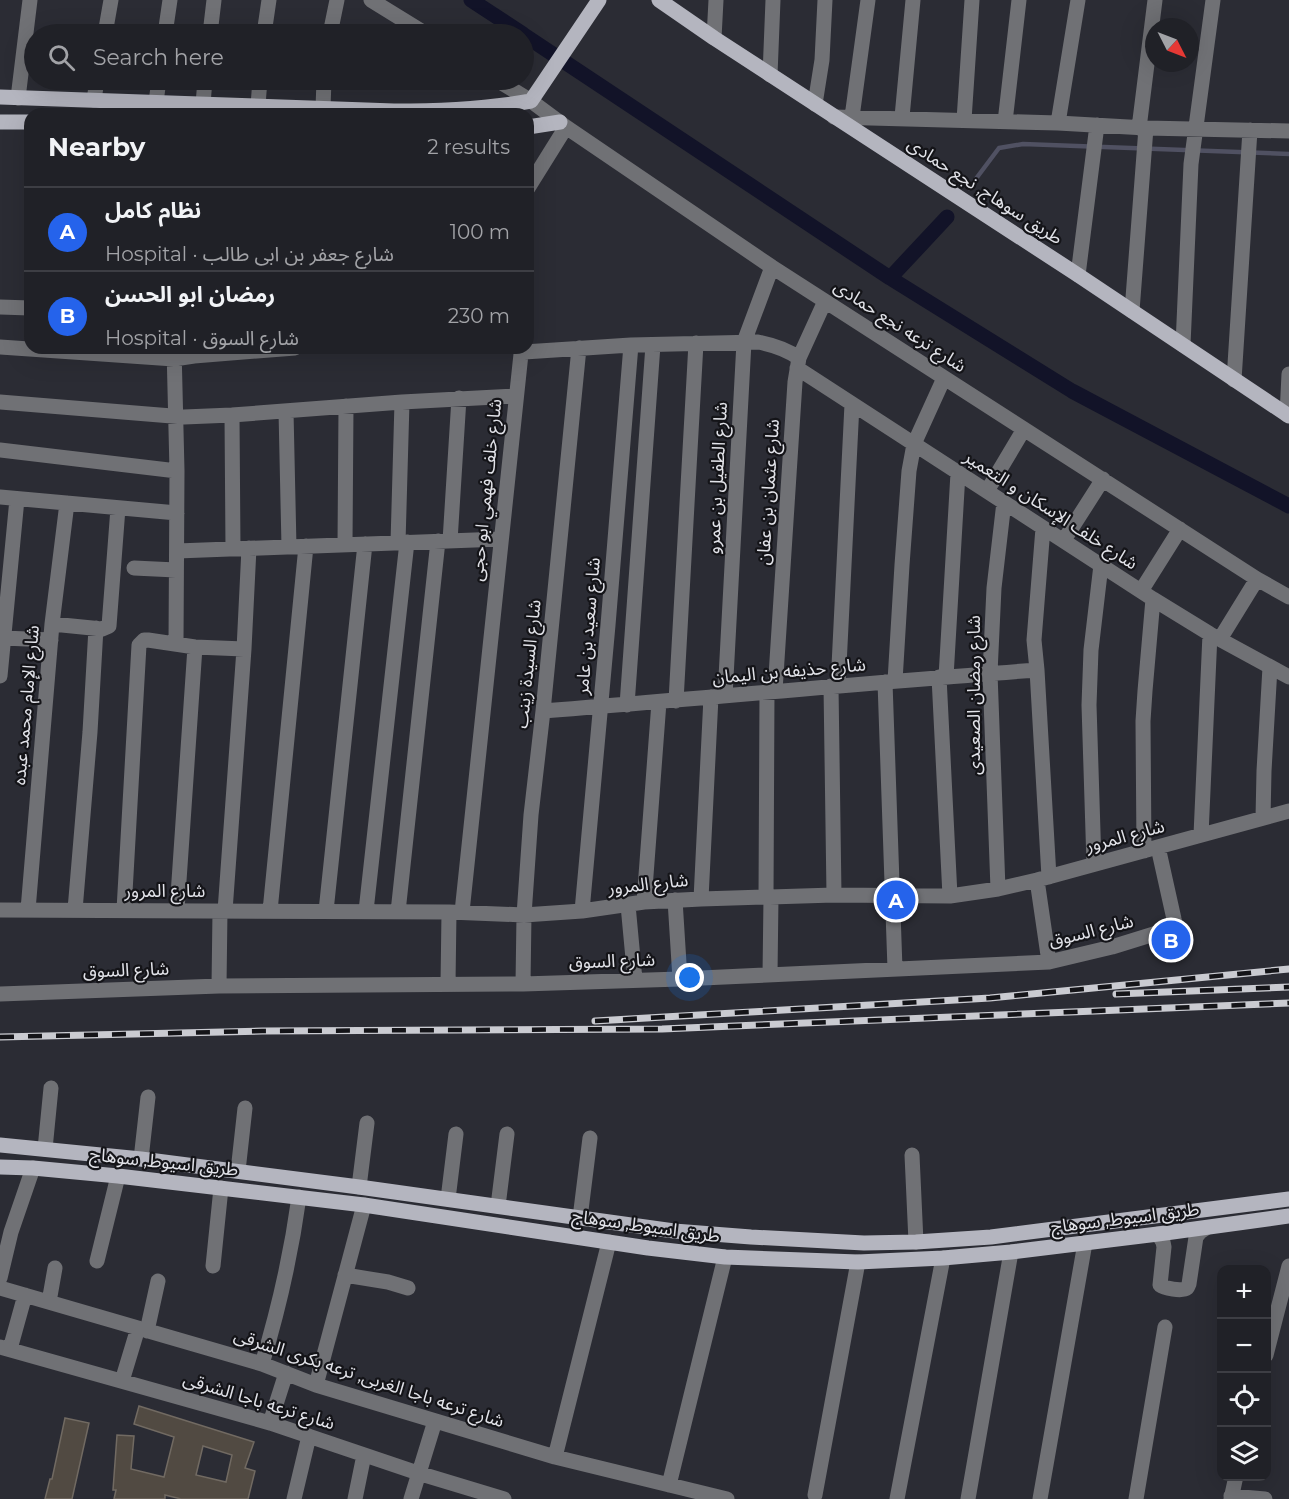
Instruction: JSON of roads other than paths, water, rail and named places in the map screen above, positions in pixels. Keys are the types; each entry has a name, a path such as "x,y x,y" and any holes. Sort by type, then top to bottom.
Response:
{"main road":[{"path":"485,108 531,101 599,0"},
{"name":"طريق سوهاج, نجع حمادى","path":"659,0 1288,416"},
{"path":"0,97 323,108"},
{"path":"35,108 36,98"},
{"path":"0,122 24,122"},
{"path":"534,127 563,125"},
{"name":"طريق اسيوط, سوهاج","path":"0,1145 238,1171 674,1231 864,1243 991,1237 1289,1199"},
{"name":"طريق اسيوط, سوهاج","path":"0,1167 118,1176 364,1205 725,1257 800,1260 858,1262 1011,1252 1289,1216"},
{"path":"1156,1216 1158,1234"},
{"path":"750,1258 756,1247 751,1237"},
{"path":"800,1239 795,1243 793,1249 800,1260"}],"street":[{"path":"27,24 30,0"},
{"path":"107,24 111,0"},
{"path":"166,24 170,0"},
{"path":"211,24 214,0"},
{"path":"265,24 269,0"},
{"path":"332,24 338,0"},
{"path":"371,0 410,24"},
{"path":"714,38 716,0"},
{"path":"770,75 773,0"},
{"path":"815,104 822,60 825,0"},
{"path":"852,117 868,0"},
{"path":"902,117 913,0"},
{"path":"964,120 972,0"},
{"path":"1005,122 1019,0"},
{"path":"1058,123 1078,0"},
{"path":"1132,311 1143,128 1155,0"},
{"path":"1183,345 1191,164 1213,0"},
{"path":"18,98 24,49"},
{"path":"93,100 95,90"},
{"path":"156,102 158,90"},
{"path":"203,104 204,90"},
{"path":"258,105 259,90"},
{"path":"323,108 324,90"},
{"name":"شارع ترعه نجع حمادى","path":"513,90 772,267 1257,579 1289,597"},
{"path":"834,117 902,117 1143,128 1289,131"},
{"path":"534,177 563,125"},
{"path":"1078,275 1097,125"},
{"path":"1234,380 1250,130"},
{"name":"شارع الطفيل بن عمرو","path":"701,899 744,342 772,267"},
{"name":"شارع عثمان بن عفان","path":"770,975 771,691 795,382 798,363 825,301"},
{"path":"0,307 24,308"},
{"name":"شارع خلف فهمي ابو حجى","path":"534,352 631,345 759,342 787,350 798,363"},
{"path":"676,701 696,343"},
{"name":"شارع سعيد بن عامر","path":"582,911 631,345"},
{"path":"627,705 653,345"},
{"path":"0,347 24,348"},
{"name":"شارع السيدة زينب","path":"523,984 524,915 531,815 579,348"},
{"path":"176,644 177,471 174,354 194,356 219,354"},
{"name":"شارع خلف فهمي ابو حجى","path":"448,984 521,354"},
{"name":"شارع خلف الإسكان و التعمير","path":"798,363 852,404 1147,595 1289,677"},
{"path":"1288,416 1289,374"},
{"path":"895,969 890,681 906,502 914,444 944,378"},
{"path":"0,402 176,416 232,415 459,398 516,396"},
{"path":"398,912 444,541 459,398"},
{"path":"366,911 403,543 402,402"},
{"path":"834,895 835,686 852,404"},
{"path":"345,545 346,406"},
{"path":"286,411 289,547"},
{"path":"232,415 233,549"},
{"path":"987,491 1024,429"},
{"path":"0,450 177,471"},
{"path":"950,896 943,677 958,473"},
{"path":"1064,540 1102,479"},
{"path":"0,497 177,513"},
{"path":"0,676 17,499"},
{"name":"شارع رمضان الصعيدى","path":"998,889 990,673 994,588 1004,502"},
{"name":"شارع الإمام محمد عبده","path":"28,910 52,624 67,503"},
{"path":"52,624 106,628 110,623 118,508"},
{"path":"1043,528 1034,632 1043,878 1049,962"},
{"path":"1151,849 1143,721 1147,595 1180,529"},
{"path":"177,551 501,539"},
{"path":"326,911 365,544"},
{"path":"270,911 306,546"},
{"path":"219,986 222,911 244,649 249,548"},
{"path":"1094,864 1089,696 1091,650 1101,565"},
{"path":"134,568 177,570"},
{"path":"1201,835 1215,636 1257,579"},
{"path":"75,910 96,628"},
{"path":"3,638 51,640"},
{"path":"124,910 139,645 144,640 195,647 244,649"},
{"path":"177,910 195,647"},
{"path":"1263,818 1270,667"},
{"name":"شارع حذيفه بن اليمان","path":"543,711 1037,670"},
{"path":"644,902 658,702"},
{"name":"شارع المرور","path":"0,910 366,911 524,915 675,900 834,895 950,896 998,889 1043,878 1289,811"},
{"name":"شارع السوق","path":"0,994 219,986 523,984 1049,962 1112,947 1170,929 1174,919 1151,849"},
{"path":"675,900 680,979"},
{"path":"628,905 635,980"},
{"path":"45,1149 51,1088"},
{"path":"141,1159 148,1097"},
{"path":"238,1171 245,1108"},
{"path":"359,1187 367,1123"},
{"path":"448,1199 456,1134"},
{"path":"498,1206 507,1134"},
{"path":"580,1218 590,1138"},
{"path":"912,1155 916,1242"},
{"path":"0,1278 11,1232 33,1168"},
{"path":"97,1262 118,1176"},
{"path":"213,1266 221,1188"},
{"path":"262,1364 284,1284 299,1197"},
{"path":"316,1385 364,1205"},
{"path":"1158,1234 1164,1247 1160,1285 1163,1288 1183,1290 1189,1284 1196,1237 1206,1228"},
{"path":"555,1457 609,1242"},
{"path":"1040,1499 1085,1243"},
{"path":"968,1499 1011,1252"},
{"path":"669,1485 725,1257"},
{"path":"897,1499 943,1258"},
{"path":"814,1495 858,1262"},
{"path":"1271,1336 1289,1266"},
{"path":"49,1302 55,1268"},
{"path":"345,1275 367,1277 408,1288"},
{"path":"122,1381 158,1281"},
{"name":"شارع ترعه باجا الغربى, ترعه بكرى الشرقى","path":"0,1288 262,1364 316,1385 555,1457 727,1499"},
{"path":"5,1348 25,1296"},
{"path":"1136,1499 1165,1327"},
{"name":"شارع ترعه باجا الشرقى","path":"5,1348 270,1423 499,1498"},
{"path":"270,1423 286,1373"},
{"path":"411,1499 435,1421"},
{"path":"294,1499 309,1436"},
{"path":"355,1499 364,1455"},
{"path":"1235,1481 1231,1498 1265,1499"}],"waterway":[{"path":"471,0 508,24"},
{"path":"534,42 890,278 1072,391 1289,506"},
{"path":"969,188 999,148 1023,144 1289,154"},
{"path":"890,278 947,217"}],"railway":[{"path":"595,1021 990,998 1289,969"},
{"path":"1116,994 1289,987"},
{"path":"0,1037 262,1031 662,1029 1289,1003"}],"place":[{"name":"نظام كامل","path":"896,900"},
{"name":"رمضان ابو الحسن","path":"1171,940"}]}
